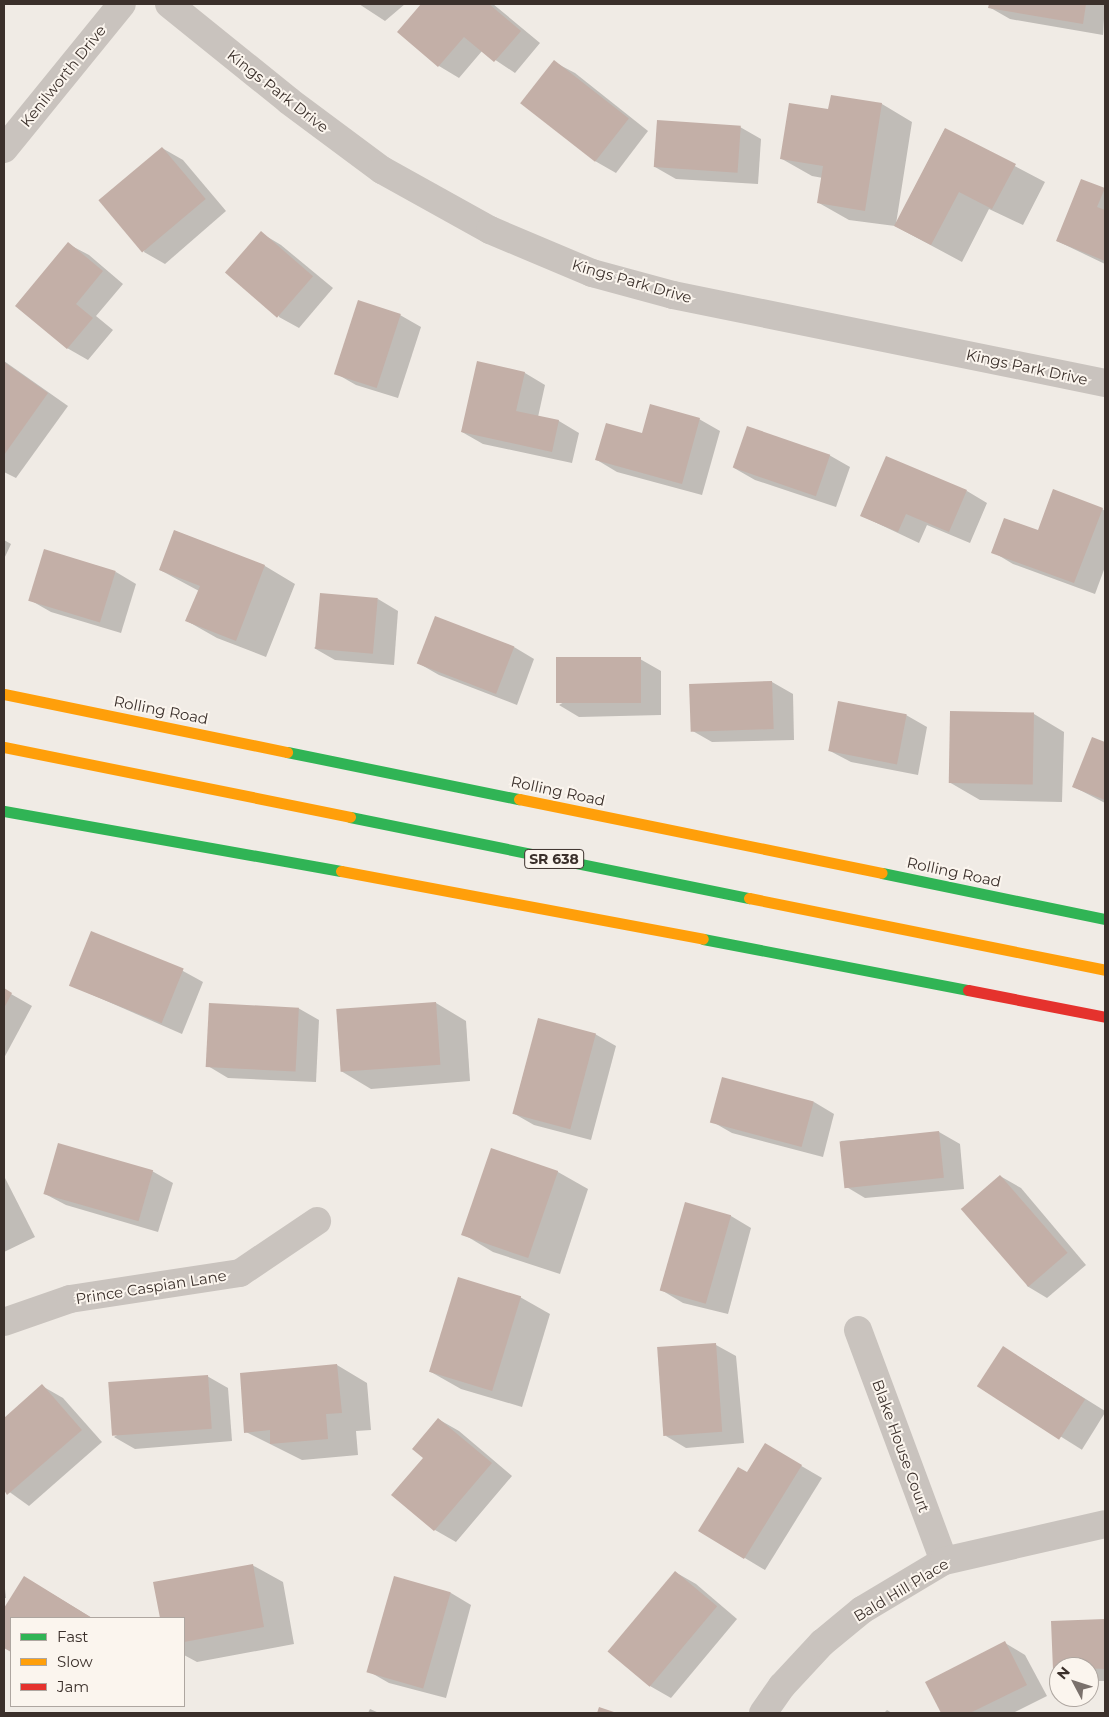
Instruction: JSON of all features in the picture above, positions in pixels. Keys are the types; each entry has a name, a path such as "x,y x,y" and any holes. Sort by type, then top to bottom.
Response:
{"main road":[{"name":"Rolling Road","path":"4,694 1105,919"},
{"name":"SR 638","path":"4,747 1105,970"},
{"path":"4,811 540,907 1105,1017"}],"street":[{"name":"Kenilworth Drive","path":"4,149 122,4"},
{"name":"Kings Park Drive","path":"169,4 289,101 382,170 490,230 592,273 673,295 1105,383"},
{"name":"Prince Caspian Lane","path":"4,1322 70,1299 240,1273 317,1221"},
{"name":"Blake House Court","path":"858,1330 944,1561"},
{"name":"Bald Hill Place","path":"763,1713 782,1686 822,1643 862,1610 944,1561 1105,1524"}],"building":[{"path":"421,4 489,4 521,31 494,62 464,37 438,67 397,32"},
{"path":"989,4 1086,4 1083,24 988,8"},
{"path":"554,60 629,118 595,162 520,103"},
{"path":"831,95 882,103 865,211 817,203 823,166 780,159 789,103 828,109"},
{"path":"657,120 741,126 738,173 654,167"},
{"path":"945,128 1016,164 992,209 959,192 931,245 894,226"},
{"path":"162,147 206,199 142,252 98,200"},
{"path":"1081,179 1105,188 1097,207 1105,210 1105,261 1056,241"},
{"path":"261,231 313,276 277,318 225,273"},
{"path":"68,242 103,271 76,304 93,318 67,349 15,306"},
{"path":"358,300 401,314 377,388 334,374"},
{"path":"477,361 525,372 516,411 559,420 552,452 461,432"},
{"path":"4,362 48,393 4,455"},
{"path":"650,404 700,418 682,484 595,460 606,423 642,433"},
{"path":"747,426 830,455 816,496 733,468"},
{"path":"886,456 967,490 949,532 906,514 898,532 860,516"},
{"path":"1053,489 1103,508 1074,583 991,553 1004,518 1038,530"},
{"path":"174,530 265,565 236,641 185,621 200,586 159,570"},
{"path":"44,549 116,571 100,623 28,601"},
{"path":"320,593 378,598 373,654 315,649"},
{"path":"435,616 514,646 496,694 417,664"},
{"path":"556,657 641,657 641,703 556,703"},
{"path":"772,681 774,729 691,732 689,684"},
{"path":"838,701 907,714 897,764 828,751"},
{"path":"950,711 1034,712 1033,784 949,783"},
{"path":"1092,737 1105,742 1105,800 1072,787"},
{"path":"91,931 184,968 162,1023 69,986"},
{"path":"4,988 12,993 4,1008"},
{"path":"436,1002 440,1065 341,1072 336,1009"},
{"path":"209,1003 299,1008 296,1072 206,1067"},
{"path":"538,1018 596,1034 570,1129 512,1114"},
{"path":"722,1077 814,1102 802,1147 710,1122"},
{"path":"939,1131 944,1178 844,1188 840,1141"},
{"path":"58,1143 153,1170 139,1221 43,1194"},
{"path":"491,1148 558,1171 528,1258 461,1235"},
{"path":"1000,1175 1068,1253 1028,1287 961,1209"},
{"path":"685,1202 731,1215 706,1304 660,1290"},
{"path":"458,1277 521,1296 492,1391 429,1372"},
{"path":"716,1343 722,1432 663,1436 657,1347"},
{"path":"1003,1346 1085,1399 1059,1440 977,1386"},
{"path":"337,1364 342,1413 326,1414 328,1439 270,1444 270,1430 244,1433 240,1373"},
{"path":"208,1375 212,1429 112,1436 108,1382"},
{"path":"42,1384 82,1430 7,1495 4,1490 4,1418"},
{"path":"438,1418 492,1463 434,1531 391,1495 423,1458 412,1449"},
{"path":"765,1443 802,1465 744,1559 698,1531 738,1467 747,1472"},
{"path":"253,1564 264,1627 185,1642 185,1617 160,1617 153,1582"},
{"path":"675,1571 717,1606 650,1687 608,1651"},
{"path":"24,1576 90,1617 10,1617 10,1651 4,1648 4,1608"},
{"path":"394,1576 451,1592 423,1688 366,1672"},
{"path":"1105,1619 1105,1669 1099,1669 1099,1657 1052,1657 1051,1621"},
{"path":"1005,1641 1027,1685 970,1713 941,1713 925,1682"},
{"path":"599,1707 617,1713 597,1713"}],"traffic: fast":[{"path":"287,752 519,799"},
{"path":"4,811 341,871"},
{"path":"350,817 749,898"},
{"path":"882,873 1105,919"},
{"path":"703,939 968,990"}],"traffic: slow":[{"path":"4,694 287,752"},
{"path":"4,747 350,817"},
{"path":"519,799 882,873"},
{"path":"341,871 703,939"},
{"path":"749,898 1105,970"}],"traffic: jam":[{"path":"968,990 1105,1017"}]}
